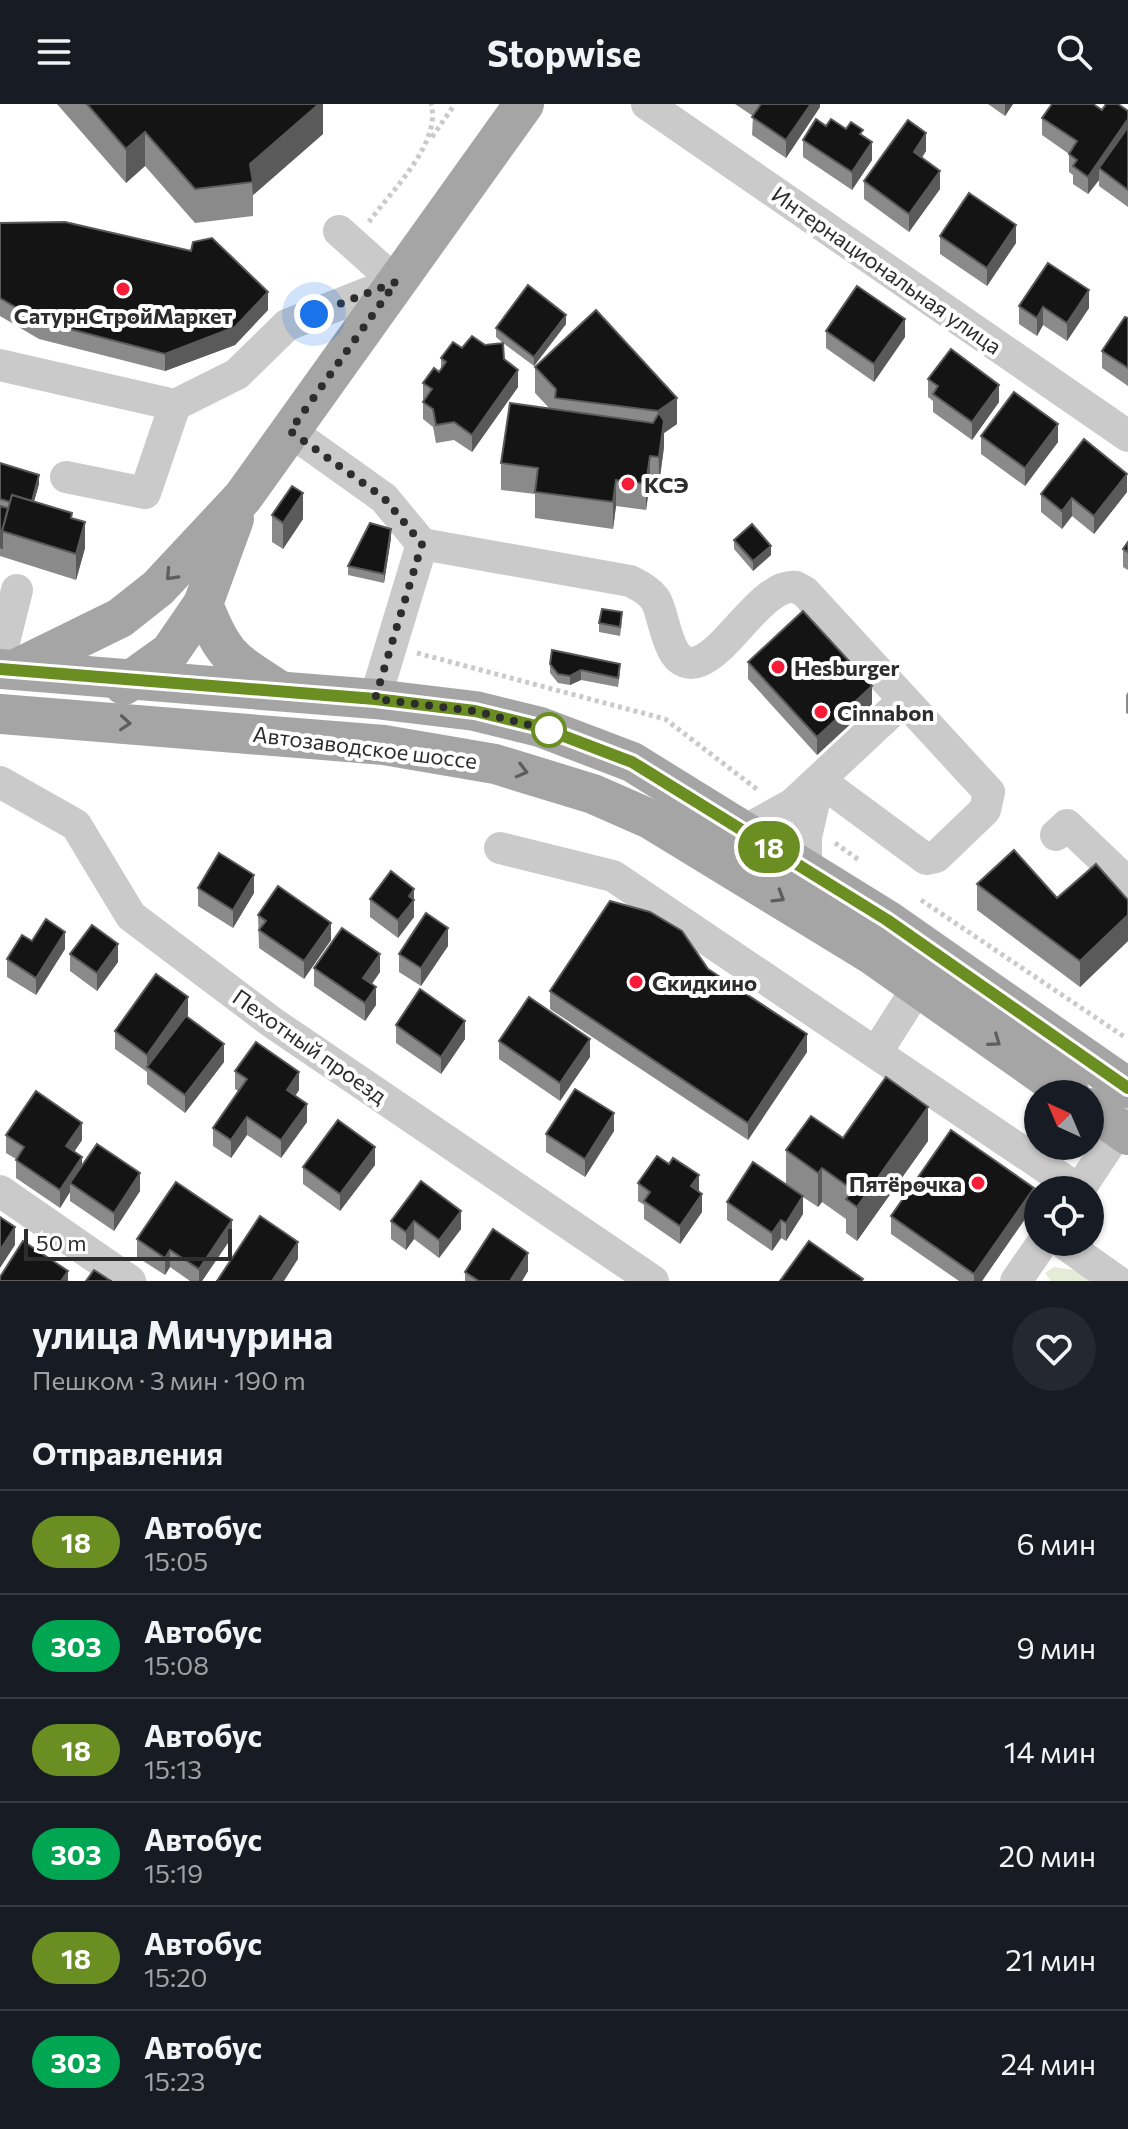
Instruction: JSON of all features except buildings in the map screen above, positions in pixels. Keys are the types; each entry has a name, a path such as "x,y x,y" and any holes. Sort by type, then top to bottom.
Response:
{"main road":[{"path":"5,666 120,618 158,588 243,497 524,104"},
{"path":"47,718 133,681 170,652 203,604 243,497"},
{"path":"203,604 222,649 234,662 279,690"},
{"name":"Автозаводское шоссе","path":"5,666 133,681 375,699 475,711 540,727 632,762 887,920 1128,1088"},
{"name":"Автозаводское шоссе","path":"0,714 318,737 457,757 536,775 650,819 871,954 1050,1080"}],"street":[{"name":"Интернациональная улица","path":"647,104 1128,436"},
{"path":"0,365 175,405 237,374 287,325 396,282 346,237"},
{"path":"66,477 145,493 175,405"},
{"path":"290,431 384,498 422,544 630,581 647,590 657,602 666,640 682,659 691,662 707,657 778,590 796,587 805,592 989,792 985,810 936,857 919,856 819,780"},
{"path":"375,699 422,544"},
{"path":"5,666 17,590"},
{"path":"744,831 775,817 904,700"},
{"path":"806,870 808,825 819,780"},
{"name":"Пехотный проезд","path":"0,782 76,825 131,916 273,1023 653,1281"},
{"path":"1056,835 1067,825 1128,883"},
{"path":"500,848 613,876 1058,1176"},
{"path":"876,1053 918,987"},
{"path":"1087,1176 1117,1122"},
{"path":"0,1191 130,1281"},
{"path":"1016,1281 1033,1256"},
{"path":"1082,1256 1117,1281"}],"path":[{"path":"431,104 434,115 431,138"},
{"path":"346,237 431,138 455,104"},
{"path":"808,825 868,866"},
{"path":"915,897 939,909 1126,1038"}],"green space":[{"path":"1054,1267 1076,1270 1089,1281 1051,1281 1045,1273"}],"bus line":[{"name":"18","path":"0,669 375,699 475,711 540,727 632,762 887,920 1128,1088"}],"place":[{"name":"СатурнСтройМаркет","path":"123,289"},
{"name":"КСЭ","path":"628,484"},
{"name":"Hesburger","path":"778,667"},
{"name":"Cinnabon","path":"821,712"},
{"name":"Скидкино","path":"636,982"},
{"name":"Пятёрочка","path":"978,1183"}],"route":[{"path":"314,314 396,282 290,431 384,498 422,544 375,699 475,711 549,730"}]}
